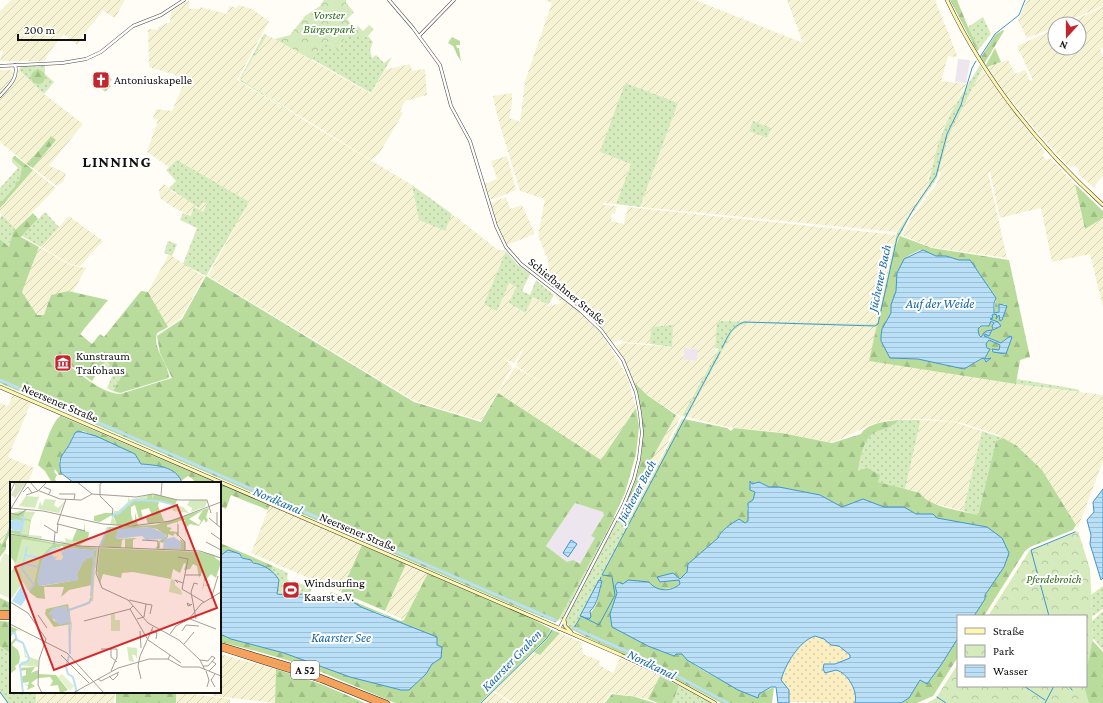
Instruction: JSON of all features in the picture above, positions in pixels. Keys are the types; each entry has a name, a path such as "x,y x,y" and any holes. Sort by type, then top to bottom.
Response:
{"highway":[{"path":"0,613 10,614"},
{"path":"0,617 10,618"},
{"name":"A 52","path":"221,645 304,670 387,703"},
{"name":"A 52","path":"221,648 321,680 378,703"}],"main road":[{"path":"947,0 975,53 1017,115 1054,158 1103,205"},
{"name":"Neersener Straße","path":"0,386 221,482"},
{"name":"Neersener Straße","path":"221,482 655,671 715,703"},
{"path":"564,619 566,628 576,636"}],"street":[{"path":"0,66 62,63 77,61 92,56 133,26 161,15 184,0"},
{"name":"Schiefbahner Straße","path":"389,0 419,36 442,69 451,106 470,141 495,222 504,244 521,264 581,311 601,330 623,360 637,398 642,433 639,459 634,479 624,504 559,629"},
{"path":"419,36 454,0"},
{"path":"0,96 15,77 15,65"}],"shaded area":[{"path":"11,0 125,0 115,18 103,11 82,36 77,45 64,34 48,53 45,61 0,61 3,51 1,50 0,53 0,11"},
{"path":"189,0 189,9 200,9 200,7 227,14 229,6 237,8 238,5 252,9 269,21 237,80 412,185 419,220 445,231 452,214 498,250 505,250 509,283 516,287 509,303 524,313 533,297 549,306 562,303 555,296 558,291 551,286 548,260 538,236 545,199 520,191 497,115 493,96 512,93 509,118 520,122 525,81 552,3 545,0 695,0 803,43 787,0 935,0 957,55 956,57 948,56 941,81 966,84 942,131 933,166 927,181 930,184 896,232 640,207 678,103 600,152 631,164 616,204 603,203 603,205 617,206 615,214 612,213 611,221 624,224 628,207 897,235 877,324 717,321 715,350 718,351 681,417 647,395 634,382 616,346 623,343 672,347 651,327 650,344 622,342 622,339 613,343 593,319 624,371 629,382 636,408 601,460 498,393 515,367 544,384 516,366 524,347 514,363 505,359 512,367 482,419 479,420 415,401 208,276 246,207 177,160 169,167 147,152 158,120 153,118 156,109 172,111 186,78 149,67 148,29 158,30 158,27 170,22 171,12","holes":["684,348 698,349 697,361 683,360"]},
{"path":"1027,0 1103,0 1103,6 1080,16 1047,16 1047,30 1027,38 1018,20"},
{"path":"1103,7 1103,47 1100,49 1103,56 1103,176 1093,187 1078,174 1079,170 1074,165 1070,168 1041,136 1005,93 987,67 1008,60 1015,74 1025,70 1030,81 1033,80 1017,46 1047,33 1047,56 1087,56 1087,16 1083,16"},
{"path":"266,35 371,94 385,70 410,64 412,71 425,69 427,95 405,101 400,111 403,113 379,154 371,160 240,79"},
{"path":"958,59 969,60 970,62 966,83 955,82"},
{"path":"982,69 1045,153 1042,155 1046,160 1050,158 1075,184 1085,229 1103,218 1103,307 1090,254 1052,262 1041,208 1000,218 990,172 988,173 1007,258 930,247 902,235 911,218 936,185 941,173 939,172 949,135"},
{"path":"0,70 10,70 14,73 0,93"},
{"path":"19,70 44,94 83,124 49,166 66,173 63,182 57,186 33,168 56,140 51,136 27,164 0,142 0,99 14,83"},
{"path":"507,156 516,190 491,200 485,184 497,179 491,161"},
{"path":"33,170 56,188 16,229 0,213 0,208"},
{"path":"164,184 176,194 177,193 199,208 203,201 207,204 203,212 191,216 176,209 160,198 159,189"},
{"path":"506,197 510,209 522,205 535,234 507,245 499,230 491,203"},
{"path":"69,216 103,241 80,266 70,264 41,247"},
{"path":"39,247 70,265 86,268 73,292 68,291 51,295 44,315 37,315 22,292"},
{"path":"169,254 204,277 181,318 168,327 148,292"},
{"path":"752,323 877,326 870,361 1016,384 1103,395 1103,461 1077,530 1076,525 1043,472 1022,450 998,435 962,423 931,419 888,420 873,424 836,441 829,442 778,432 727,427 687,417 733,331 741,325"},
{"path":"684,348 699,349 697,361 683,360"},
{"path":"13,395 31,403 8,457 34,468 28,482 10,482 10,525 2,544 0,543 0,403 8,406"},
{"path":"676,415 680,418 630,518 621,515"},
{"path":"920,420 954,422 982,431 963,511 932,503 905,490"},
{"path":"575,503 604,512 604,515 591,536 595,538 593,543 580,564 567,562 546,546"},
{"path":"270,505 362,545 341,592 251,553"},
{"path":"406,564 428,573 404,620 385,611"},
{"path":"560,633 581,642 583,654 600,661 599,665 613,673 620,658 660,676 648,699 610,693 604,703 514,703 494,691 534,652 540,655"},
{"path":"221,654 276,669 275,703 214,696 214,693 221,693"},
{"path":"493,692 511,703 482,703"},
{"path":"36,693 115,693 114,703 36,703"},
{"path":"176,693 230,699 230,703 176,703"}],"green space":[{"name":"Vorster Bürgerpark","path":"324,0 346,0 346,3 354,12 347,19 355,28 358,26 363,31 369,25 374,29 368,36 361,38 349,31 338,50 325,40 312,60 275,39 290,35 305,16 320,6"},
{"path":"950,0 957,0 979,49 977,51"},
{"path":"983,17 991,34 979,49 968,27"},
{"path":"1003,30 1004,31 984,64 980,59 995,35"},
{"path":"349,31 365,37 368,36 373,42 370,50 372,58 376,55 384,63 392,57 371,93 312,59 325,40 338,50"},
{"path":"264,34 267,35 240,79 307,122 239,80"},
{"path":"452,37 460,41 460,45 456,45 457,48 459,48 461,62 453,46 448,43"},
{"path":"995,48 1001,62 987,67 986,65"},
{"path":"980,65 982,69 949,135 937,178 909,218 897,242 869,361 876,326 752,323 741,325 733,331 687,417 682,416 719,349 715,348 717,321 877,324 897,232 930,184 928,182 939,143 947,122 955,105"},
{"path":"21,66 45,66 45,74 54,82 44,94 19,70"},
{"path":"38,70 43,72 45,77 43,82 38,84 33,82 31,77 33,72"},
{"path":"104,70 112,80 108,84 111,86 105,92 94,83 96,80 100,83 104,79 102,77 99,81 97,79"},
{"path":"625,83 678,103 640,207 616,204 631,164 600,152"},
{"path":"753,121 771,128 767,138 749,131"},
{"path":"51,136 56,140 33,168 27,164"},
{"path":"15,156 33,170 0,208 0,201 2,201 15,186 16,182 19,181 22,167 12,158"},
{"path":"12,158 22,167 19,181 2,201 0,201 0,188 18,168 12,162"},
{"path":"177,160 249,202 206,276 183,264 197,228 180,220 183,213 191,216 194,207 203,212 207,204 203,202 199,208 169,188 176,181 166,170"},
{"path":"1075,184 1103,211 1103,218 1085,229"},
{"path":"412,185 452,214 445,231 419,220"},
{"path":"45,212 59,227 41,247 22,236"},
{"path":"33,213 38,219 21,237 39,247 22,292 37,315 44,315 51,295 68,291 108,300 80,334 92,344 100,334 104,337 141,291 148,292 168,327 157,333 156,339 159,351 168,372 169,378 120,393 113,391 122,375 105,361 92,381 63,360 63,362 97,386 112,393 120,394 172,378 160,353 157,336 182,319 206,276 414,402 481,422 498,393 601,460 636,408 639,427 636,454 625,493 610,525 558,621 0,379 0,239 9,247 13,232","holes":["575,503 603,512 604,515 591,536 595,538 580,564 573,560 567,562 546,546"]},
{"path":"2,215 16,229 13,232 9,247 0,239 0,218"},
{"path":"900,236 932,248 1009,260 1030,357 1020,360 1016,384 869,361 895,248","holes":["920,250 936,256 946,256 959,260 970,260 996,298 994,313 990,319 997,322 1000,326 993,329 992,326 994,323 990,321 990,324 985,327 981,326 978,329 979,335 982,336 986,331 992,330 984,336 1001,343 1005,339 1012,338 1005,355 999,352 993,352 991,350 999,350 1000,345 989,340 986,344 988,348 987,356 985,358 986,360 991,357 986,362 984,358 968,367 957,367 918,359 890,358 881,341 882,329 891,313 891,305 896,291 897,273 908,256","1005,304 1003,318 1000,319 999,316 994,313 998,313 999,307"]},
{"path":"168,241 177,244 172,256 164,253"},
{"path":"506,251 517,264 530,274 522,291 530,295 536,280 554,295 548,305 533,297 525,313 509,303 516,287 509,283 497,311 484,304"},
{"path":"673,325 672,347 650,344 651,327"},
{"path":"104,361 112,367 106,376 98,371"},
{"path":"115,370 122,375 113,391 107,388"},
{"path":"0,379 553,618 558,621 0,381"},
{"path":"1017,379 1076,389 1081,392 1016,384"},
{"path":"0,381 557,622 514,606 0,383"},
{"path":"634,382 647,395 676,415 621,515 623,506 636,479 641,455 642,418"},
{"path":"0,385 218,479 218,480"},
{"path":"61,416 215,482 194,482 188,476 181,481 168,468 141,464 135,454 83,431 73,435 71,442 59,461 62,475 59,475 55,469 54,472 57,475 55,479 56,482 51,482 45,471 38,465 51,430"},
{"path":"682,419 684,419 576,626 574,625 571,629 565,621 567,616 619,517 630,518"},
{"path":"684,419 727,428 731,431 734,428 782,433 832,443 861,434 868,427 873,425 899,420 893,425 877,431 870,436 863,450 858,471 867,468 880,475 878,482 920,493 930,502 938,505 978,515 996,441 1003,438 1017,446 1042,470 1076,525 1073,530 1030,547 1025,551 985,615 975,615 985,599 985,595 1004,567 987,527 937,518 932,514 916,514 904,507 884,507 863,499 842,507 820,495 779,487 769,487 759,482 752,484 750,482 755,491 753,500 747,508 749,515 748,521 719,534 718,538 688,564 687,573 680,579 671,581 679,580 680,584 675,588 617,593 610,614 674,656 676,654 682,654 698,668 718,678 759,694 774,687 772,703 721,703 669,675 571,629 574,625 576,626 581,616 589,619 598,598 602,581 600,580"},
{"path":"899,420 920,420 905,490 878,482 858,471 863,450 870,436 877,431 893,425"},
{"path":"982,431 1003,438 996,441 978,515 963,511"},
{"path":"219,479 514,607 556,624 513,607"},
{"path":"221,484 270,505 268,510 231,495 226,509 221,506"},
{"path":"614,516 614,520 566,613 561,620 559,619"},
{"path":"10,525 10,533 6,542 6,549 0,557 0,543 2,544"},
{"name":"Pferdebroich","path":"1078,531 1090,569 1093,639 1087,666 1087,615 989,615 1030,550"},
{"path":"221,543 273,566 271,571 243,558 240,554 233,552 221,556"},
{"path":"362,545 406,564 385,611 341,592"},
{"path":"4,553 10,556 10,599 0,594 0,562"},
{"path":"273,566 288,573 287,579 300,591 302,589 291,580 312,588 309,596 304,594 292,596 277,594 279,580 271,571"},
{"path":"428,573 524,615 551,629 546,638 480,703 395,703 307,666 221,642 221,634 231,639 284,653 350,677 401,690 409,690 426,674 432,664 441,658 437,645 399,622 350,601 336,602 325,596 314,595 329,595 331,592 401,621 404,620"},
{"path":"1103,586 1103,609 1093,616 1091,595"},
{"path":"0,598 10,603 10,611 0,610"},
{"path":"1103,611 1103,650 1093,638 1092,621"},
{"path":"0,621 10,622 10,653 0,646"},
{"path":"551,629 548,638 480,703 546,638"},
{"path":"552,630 560,633 540,655 534,652 548,638"},
{"path":"957,640 957,659 933,696 917,703 901,703 909,698 920,680 928,683"},
{"path":"1092,640 1103,652 1103,703 1088,703 1084,687 1087,687 1087,665"},
{"path":"0,646 10,653 10,693 36,693 36,703 7,703 0,693"},
{"path":"957,666 957,687 1084,687 1089,703 927,703 936,698"},
{"path":"276,669 321,684 365,703 275,703"},
{"path":"660,676 679,686 672,703 658,703 648,699"},
{"path":"679,686 711,703 672,703"},
{"path":"116,693 176,693 176,703 116,703"},
{"path":"612,694 635,697 655,703 605,703"}],"sand":[{"path":"815,636 824,639 831,645 839,646 850,655 850,658 835,664 824,664 826,673 836,670 848,679 855,693 855,703 788,702 789,690 781,680 782,676 798,647"}],"water":[{"name":"Auf der Weide","path":"923,250 936,256 946,256 959,260 970,260 996,298 994,303 994,313 999,312 999,304 1007,306 1002,320 1000,321 999,315 996,319 997,315 994,314 992,315 993,318 990,319 998,322 1001,326 993,330 992,326 994,323 991,321 989,326 981,326 978,329 981,337 986,331 992,330 989,336 985,334 984,336 1001,343 1010,336 1012,337 1006,354 993,352 992,349 999,350 1000,345 989,340 986,344 987,348 990,349 985,358 991,358 986,362 984,358 981,359 964,369 918,359 890,358 881,341 881,336 882,329 891,313 891,305 896,291 897,273 904,259"},
{"path":"78,431 96,436 135,454 141,464 159,466 171,470 179,477 182,482 73,482 61,473 60,462 62,455 69,446 75,433"},
{"path":"750,481 752,484 759,482 769,487 779,487 820,495 842,507 863,499 884,507 904,507 916,514 933,514 937,518 987,527 1002,538 1009,553 1004,567 985,595 985,599 975,615 957,615 957,640 941,665 927,684 920,680 909,698 901,703 855,703 855,693 848,679 836,670 825,673 823,669 824,664 835,664 850,658 850,655 839,646 831,645 824,639 815,636 798,648 789,661 781,680 789,690 789,703 778,703 776,687 771,687 759,694 758,698 738,690 687,660 682,654 676,654 674,656 648,646 612,627 610,614 617,593 615,586 618,582 623,584 628,580 649,582 656,588 664,590 676,587 680,584 679,580 660,582 657,577 673,573 680,579 687,572 688,564 718,538 721,532 739,519 745,523 748,521 748,503 753,500 755,492 750,490"},
{"path":"1103,489 1103,578 1101,580 1090,544 1091,535 1087,520 1094,512 1093,502"},
{"path":"571,540 577,544 568,557 563,553"},
{"name":"Kaarster See","path":"228,550 240,554 242,558 251,560 253,563 268,568 279,580 277,594 292,596 302,594 314,597 325,596 330,597 336,602 339,600 349,600 361,607 437,637 437,645 442,647 441,658 432,664 426,674 409,690 401,690 350,677 284,653 231,639 221,634 221,555"},
{"path":"599,580 602,581 597,601 590,611 591,617 589,619 580,616"}],"waterway":[{"name":"Jüchener Bach","path":"980,57 995,34 1019,15 1025,0"},
{"name":"Jüchener Bach","path":"722,348 733,329 744,322 875,326 878,324 897,238 914,208 936,176 947,134 961,105 972,68 976,61"},
{"name":"Jüchener Bach","path":"611,576 602,575 720,352"},
{"name":"Nordkanal","path":"0,380 555,620"},
{"path":"1049,615 1031,550 1075,532"},
{"path":"581,616 599,625 615,595 612,577"},
{"name":"Jüchener Bach","path":"574,628 580,618"},
{"name":"Nordkanal","path":"574,628 649,661 728,703"},
{"name":"Kaarster Graben","path":"481,703 547,638 552,630"},
{"path":"1026,687 1045,700"},
{"path":"1045,703 1053,687"},
{"name":"Kaarster Graben","path":"0,692 8,703"},
{"path":"937,697 946,703"}],"place":[{"name":"Antoniuskapelle","path":"101,80"},
{"name":"Kunstraum Trafohaus","path":"63,363"},
{"name":"Windsurfing Kaarst e.V.","path":"291,590"}],"district":[{"name":"LINNING","path":"117,161"}]}
